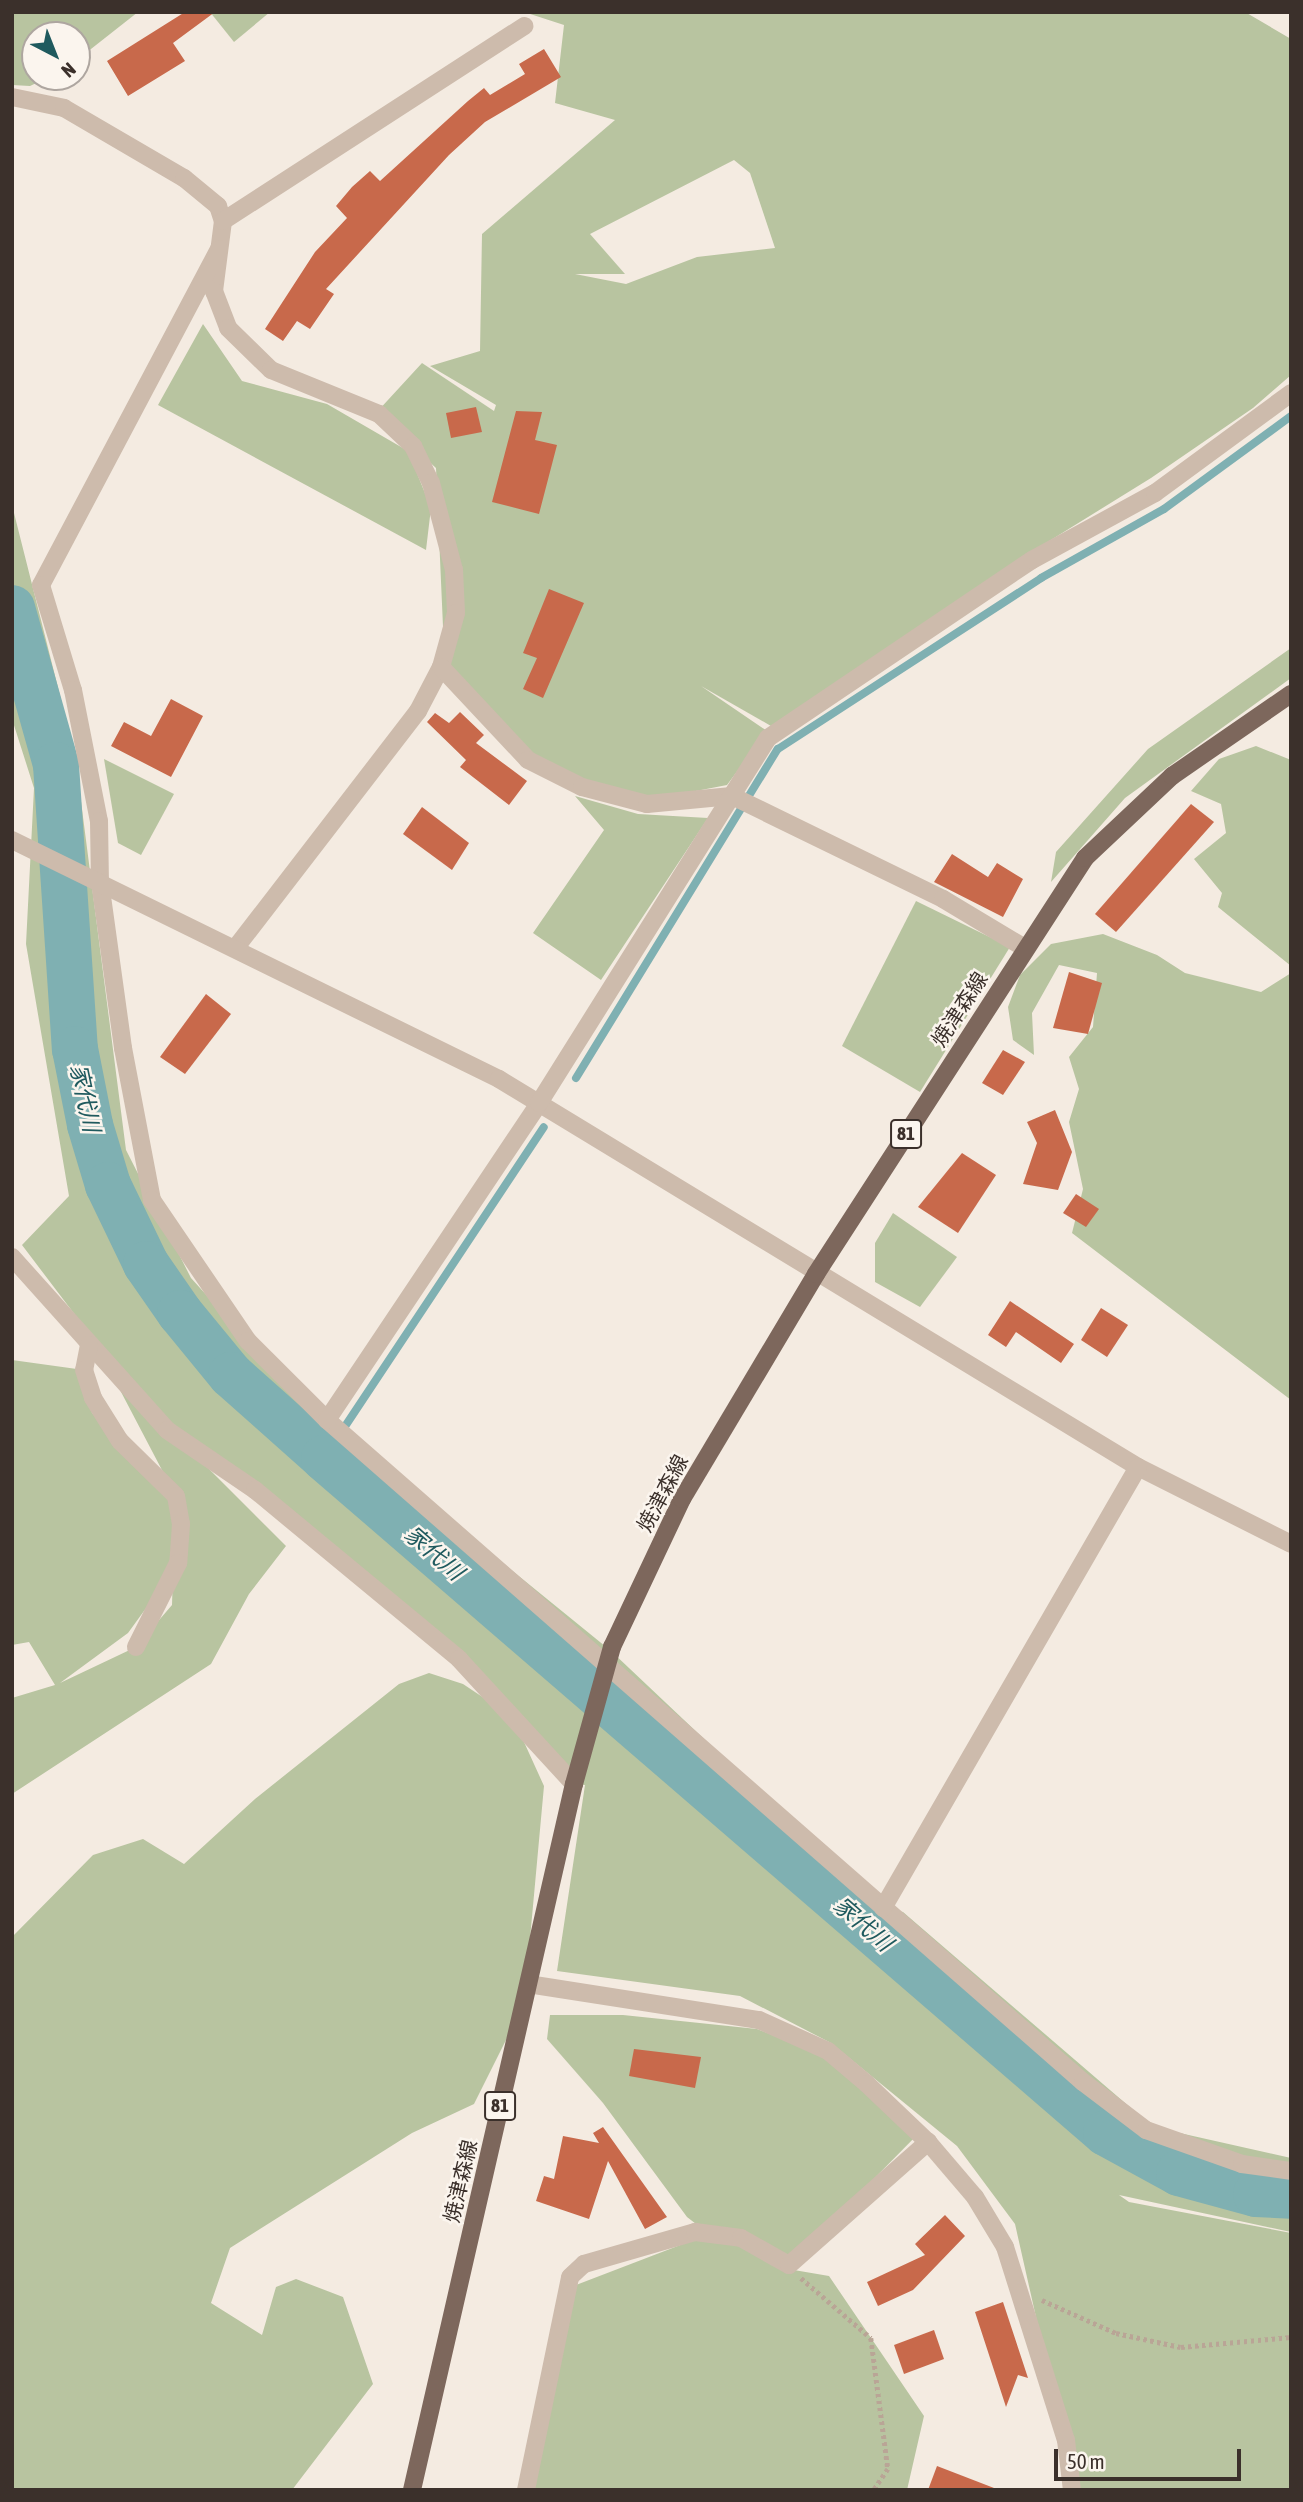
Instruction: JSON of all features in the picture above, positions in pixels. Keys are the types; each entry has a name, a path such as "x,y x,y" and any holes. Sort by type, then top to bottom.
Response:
{"main road":[{"name":"焼津森線","path":"412,2490 574,1784 610,1655 682,1499 816,1274 1085,858 1172,776 1291,694"}],"street":[{"path":"223,221 525,26"},
{"path":"12,97 64,108 172,171 218,206 223,221 214,291 228,328 249,352 271,370 379,414 413,446 431,483 454,570 456,613 440,667 418,711 236,947"},
{"path":"219,249 41,585 86,753 99,821 100,881 133,1114 152,1200 248,1341 338,1430 610,1655 883,1908 1083,2082 1146,2130 1242,2164 1291,2172"},
{"path":"338,1430 539,1103 735,798 768,738 1032,560 1155,493 1291,393"},
{"path":"440,667 528,760 582,787 647,804 735,798 943,899 1025,948"},
{"path":"12,839 236,947 539,1103 816,1274 1138,1467 1291,1544"},
{"path":"12,1257 167,1430 255,1490 459,1659 574,1784"},
{"path":"89,1345 84,1370 93,1398 120,1441 176,1496 181,1524 178,1563 136,1647"},
{"path":"883,1908 1138,1467"},
{"path":"528,1984 760,2020 828,2052 928,2142 975,2197 1004,2247 1066,2440 1072,2490"},
{"path":"526,2490 570,2277 584,2264 695,2232 741,2238 789,2265 928,2142"}],"path":[{"path":"789,2265 871,2338 888,2469 874,2490"},
{"path":"1016,2288 1116,2333 1181,2347 1291,2337"}],"green space":[{"path":"12,12 138,12 91,49 91,21 21,21 21,86 12,85"},
{"path":"210,12 270,12 234,42"},
{"path":"524,12 1245,12 1291,39 1291,375 1253,408 1151,478 1017,561 771,726 701,686 767,731 727,785 639,802 528,760 445,672 436,468 376,413 422,363 494,411 496,405 430,366 480,351 482,234 615,120 555,103 564,25","holes":["734,160 750,173 775,248 697,257 626,284 575,274 625,274 590,234"]},
{"path":"203,324 242,381 327,404 408,451 431,508 426,550 158,405"},
{"path":"12,505 75,755 126,1150 191,1278 285,1382 327,1420 611,1651 883,1908 903,1912 1153,2127 1291,2158 1291,2232 1119,2195 1129,2202 1291,2233 1291,2490 1075,2490 1015,2224 957,2146 831,2043 740,1996 557,1971 585,1785 574,1784 514,1720 544,1786 524,2004 474,2104 412,2133 230,2248 211,2303 262,2335 276,2287 296,2279 343,2297 373,2384 292,2490 12,2490 12,1937 93,1855 143,1839 184,1864 255,1799 399,1684 429,1673 463,1684 508,1714 469,1670 169,1429 286,1546 249,1594 211,1664 12,1794 12,1698 55,1685 29,1642 12,1645 12,1360 84,1370 92,1413 174,1493 109,1369 132,1390 22,1245 69,1196 26,944 34,788 12,719","holes":["173,1571 172,1605 136,1647 60,1683 128,1633"]},
{"path":"1291,648 1291,678 1125,798 1051,882 1056,852 1148,749"},
{"path":"1256,746 1291,760 1291,966 1218,907 1222,893 1194,859 1226,833 1221,804 1191,791 1219,759"},
{"path":"104,759 174,794 141,855 118,843"},
{"path":"575,796 638,814 708,818 601,980 533,933 604,830"},
{"path":"916,901 1010,947 920,1092 842,1046"},
{"path":"1103,934 1157,955 1185,973 1261,992 1291,973 1291,1400 1072,1233 1083,1189 1069,1122 1079,1089 1069,1057 1093,1027 1097,973 1059,965 1032,1013 1034,1055 1013,1040 1008,1007 1020,975 1051,944"},
{"path":"893,1213 957,1257 920,1307 875,1282 875,1243"},
{"path":"550,2015 623,2015 757,2029 840,2061 919,2133 789,2265 756,2251 788,2269 829,2276 924,2416 907,2490 534,2490 576,2285 709,2234 687,2217 603,2103 547,2039"}],"building":[{"path":"185,12 215,12 173,43 185,61 128,96 107,61"},
{"path":"544,49 561,77 485,122 449,155 326,289 334,294 310,329 297,321 283,341 265,329 315,252 347,218 336,206 352,187 370,171 380,181 484,88 490,95 525,74 519,64"},
{"path":"476,407 482,432 451,438 446,413"},
{"path":"516,411 542,412 535,440 557,445 539,514 492,502"},
{"path":"549,589 584,603 543,698 523,689 537,658 523,653"},
{"path":"171,699 203,716 171,777 111,746 124,722 151,736"},
{"path":"460,712 484,735 476,743 527,781 509,805 460,767 466,760 427,722 435,713 449,723"},
{"path":"1191,804 1214,822 1116,932 1095,914"},
{"path":"422,807 469,843 452,870 403,834"},
{"path":"952,854 988,877 997,863 1023,879 1003,917 934,882"},
{"path":"1069,972 1102,983 1088,1034 1053,1028"},
{"path":"206,994 231,1014 185,1074 160,1057"},
{"path":"1003,1050 1025,1062 1003,1095 982,1083"},
{"path":"1055,1110 1072,1152 1058,1190 1023,1184 1037,1143 1027,1122"},
{"path":"962,1153 996,1175 958,1233 918,1207"},
{"path":"1076,1194 1099,1209 1086,1227 1063,1213"},
{"path":"1010,1301 1074,1344 1061,1363 1016,1332 1006,1347 988,1335"},
{"path":"1101,1308 1128,1325 1107,1357 1081,1340"},
{"path":"634,2049 701,2057 695,2088 629,2076"},
{"path":"603,2127 667,2217 645,2229 608,2161 589,2219 536,2201 544,2176 554,2179 563,2136 599,2143 593,2133"},
{"path":"945,2215 965,2236 913,2290 878,2306 867,2282 925,2255 915,2244"},
{"path":"1003,2302 1028,2378 1018,2375 1006,2407 975,2312"},
{"path":"934,2330 944,2359 904,2374 894,2345"},
{"path":"937,2466 994,2488 994,2490 928,2490"}],"waterway":[{"path":"576,1078 778,749 1041,578 1164,509 1291,416"},
{"name":"家代川","path":"12,608 56,765 75,1049 90,1125 108,1185 146,1264 180,1313 231,1375 324,1458 1106,2133 1179,2173 1256,2194 1291,2196"},
{"path":"324,1458 544,1127"}]}
